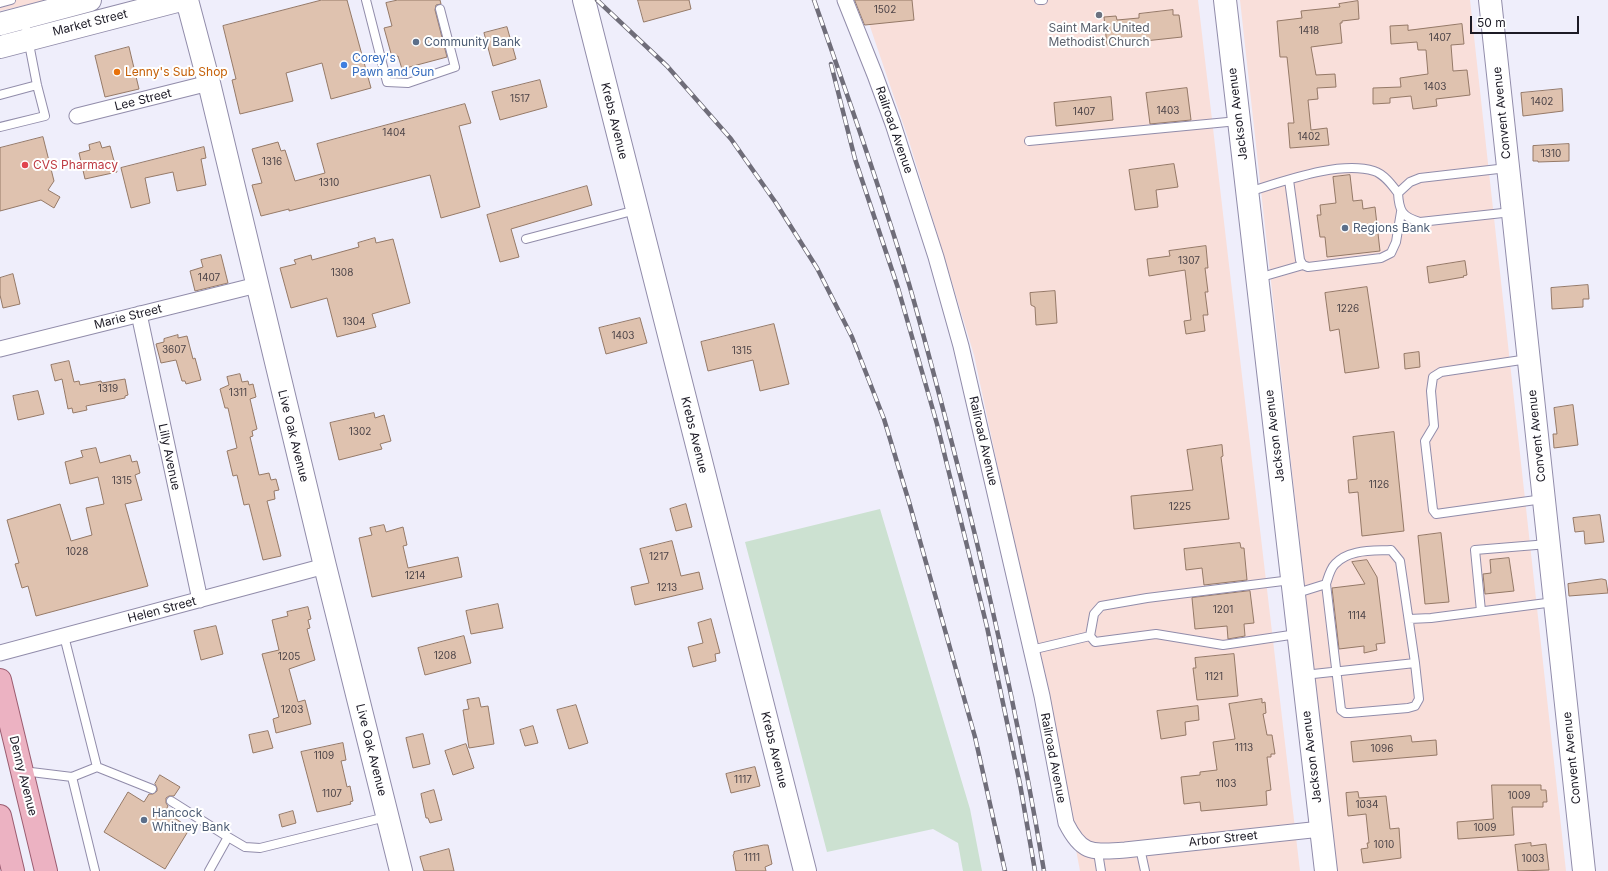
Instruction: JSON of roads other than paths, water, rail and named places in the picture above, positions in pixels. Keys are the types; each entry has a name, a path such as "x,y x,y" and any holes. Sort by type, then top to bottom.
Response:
{"main road":[{"name":"Denny Avenue","path":"0,680 46,871"},
{"path":"0,816 14,871"}],"street":[{"name":"Market Street","path":"0,24 24,18 56,4 90,0"},
{"name":"Market Street","path":"0,47 181,0"},
{"name":"Live Oak Avenue","path":"187,0 401,871"},
{"name":"Krebs Avenue","path":"584,0 805,871"},
{"name":"Railroad Avenue","path":"845,0 890,117 936,257 961,346 1042,696 1066,823 1080,845 1090,850 1098,852 1125,850"},
{"name":"Jackson Avenue","path":"1225,0 1326,871"},
{"name":"Convent Avenue","path":"1490,0 1584,871"},
{"name":"Lee Street","path":"77,116 208,83"},
{"name":"Marie Street","path":"0,349 257,285"},
{"name":"Lilly Avenue","path":"139,314 200,600"},
{"name":"Helen Street","path":"0,654 325,566"},
{"name":"Arbor Street","path":"1125,850 1321,829"}],"lane":[{"path":"0,3 11,0"},
{"path":"366,0 387,82 408,83 455,68 440,9"},
{"path":"0,127 45,116 37,85 24,18"},
{"path":"0,95 37,85"},
{"path":"1029,141 1239,121"},
{"path":"1247,192 1288,180 1342,168 1361,169 1375,171 1390,182 1398,193 1401,212 1396,242 1391,253 1381,258 1351,263 1308,267 1303,266 1257,278"},
{"path":"1398,193 1410,182 1420,178 1508,168"},
{"path":"1288,180 1300,260 1303,266"},
{"path":"526,239 637,210"},
{"path":"1401,212 1409,219 1420,222 1513,212"},
{"path":"1529,358 1441,372 1433,377 1431,391 1434,426 1425,441 1433,510 1436,514 1544,498"},
{"path":"1481,611 1475,550 1549,544"},
{"path":"1391,550 1400,561 1409,620 1419,699 1415,706 1408,708 1345,713 1341,710 1339,705 1326,584 1335,564 1347,556 1357,552 1391,550"},
{"path":"1090,636 1094,614 1101,606 1147,598 1326,584"},
{"path":"1409,620 1555,602"},
{"path":"1090,636 1095,642 1156,634 1223,645 1298,634"},
{"path":"64,636 97,767"},
{"path":"1031,650 1090,636"},
{"path":"1303,675 1415,663"},
{"path":"22,771 72,777 97,767 152,789"},
{"path":"72,777 95,871"},
{"path":"171,801 228,838 245,847 260,848 387,817"},
{"path":"209,871 228,838"},
{"path":"1140,848 1145,871"},
{"path":"1098,852 1101,871"}],"railway":[{"path":"597,0 667,66 731,139 776,203 817,268 852,337 884,419 909,502 975,737 1005,871"},
{"path":"814,0 898,248 938,389 965,494 998,635 1018,729 1044,871"},
{"path":"831,64 855,159 898,288 937,424 987,627 1020,784 1035,871"}],"place":[{"name":"Saint Mark United Methodist Church","path":"1099,15"},
{"name":"Community Bank","path":"416,42"},
{"name":"Corey's Pawn and Gun","path":"344,65"},
{"name":"Lenny's Sub Shop","path":"117,72"},
{"name":"CVS Pharmacy","path":"25,165"},
{"name":"Regions Bank","path":"1345,228"},
{"name":"Hancock Whitney Bank","path":"144,820"}]}
